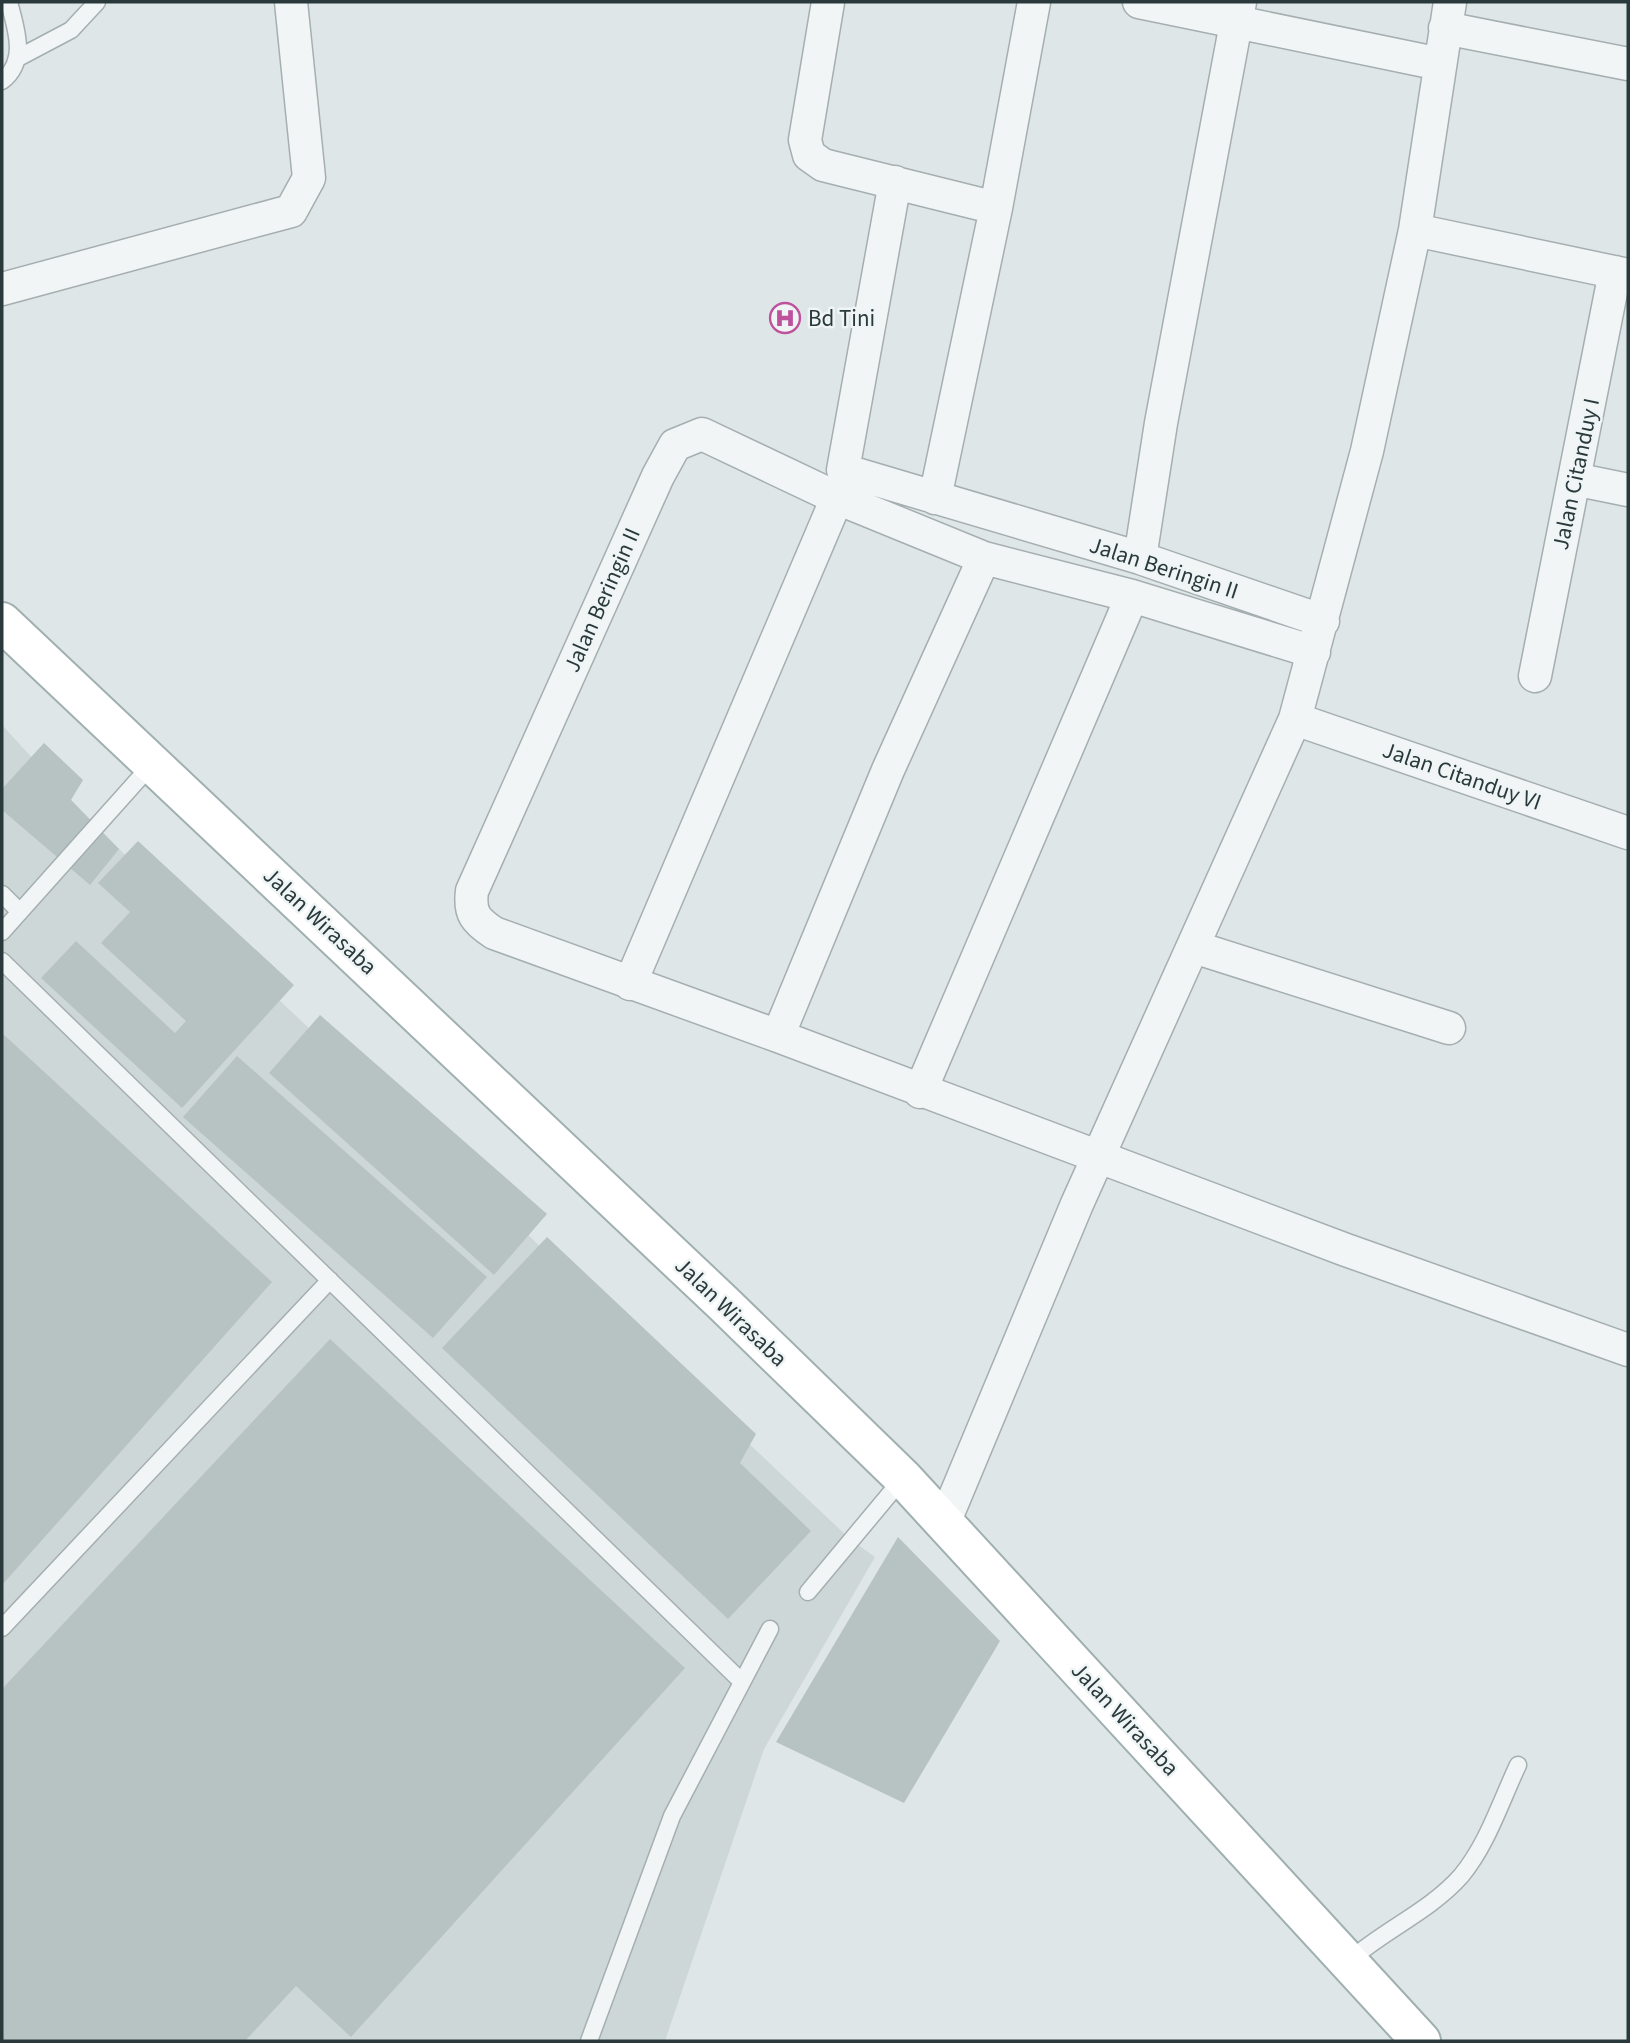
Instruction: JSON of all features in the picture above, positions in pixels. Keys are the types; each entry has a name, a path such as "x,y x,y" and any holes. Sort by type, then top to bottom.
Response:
{"main road":[{"name":"Jalan Wirasaba","path":"2,622 724,1304 903,1478 1421,2041"}],"street":[{"path":"2,289 291,211 309,178 291,2"},
{"path":"828,2 804,140 809,155 823,164 996,208"},
{"path":"935,498 996,208 1034,2"},
{"path":"1139,2 1238,13 1440,64"},
{"path":"1140,558 1163,410 1238,13"},
{"path":"944,1523 1077,1204 1100,1160 1295,719 1367,451 1415,230 1448,15 1628,64"},
{"path":"895,182 840,484 629,984 778,1036 1100,1160 1628,1350"},
{"path":"1415,230 1622,274"},
{"name":"Jalan Citanduy I","path":"1535,676 1574,479 1622,274"},
{"name":"Jalan Beringin II","path":"629,984 494,933 475,921 470,906 472,891 658,476 675,445 702,434 840,484 935,498 1140,558 1323,621"},
{"path":"1574,479 1628,490"},
{"path":"840,484 984,558 1132,596 1314,653"},
{"path":"778,1036 888,770 984,558"},
{"path":"920,1092 963,985 1037,821 1132,596"},
{"name":"Jalan Citanduy VI","path":"1295,719 1628,834"},
{"path":"1194,947 1449,1028"}],"lane":[{"path":"2,81 18,58 19,42 9,2"},
{"path":"18,58 71,30 97,2"},
{"path":"2,932 153,763"},
{"path":"2,894 20,912"},
{"path":"2,961 741,1681"},
{"path":"2,1628 330,1280"},
{"path":"808,1592 903,1478"},
{"path":"589,2041 671,1816 770,1629"},
{"path":"1349,1961 1373,1941 1434,1901 1462,1875 1482,1843 1518,1765"}],"shaded area":[{"path":"2,725 97,828 850,1539 875,1557 764,1749 665,2041 2,2041"}],"building":[{"path":"44,743 83,780 71,800 119,849 90,885 2,810 2,789"},
{"path":"138,841 294,985 182,1108 41,978 76,941 175,1033 186,1021 101,943 130,912 98,883"},
{"path":"320,1015 547,1214 494,1275 269,1073"},
{"path":"2,1033 272,1282 2,1585"},
{"path":"237,1056 487,1277 433,1338 183,1117"},
{"path":"547,1237 756,1434 740,1463 811,1531 728,1619 442,1348"},
{"path":"330,1339 685,1668 351,2037 296,1986 245,2041 2,2041 2,1689"},
{"path":"898,1537 1000,1641 904,1803 776,1742"}],"place":[{"name":"Bd Tini","path":"785,318"}]}
